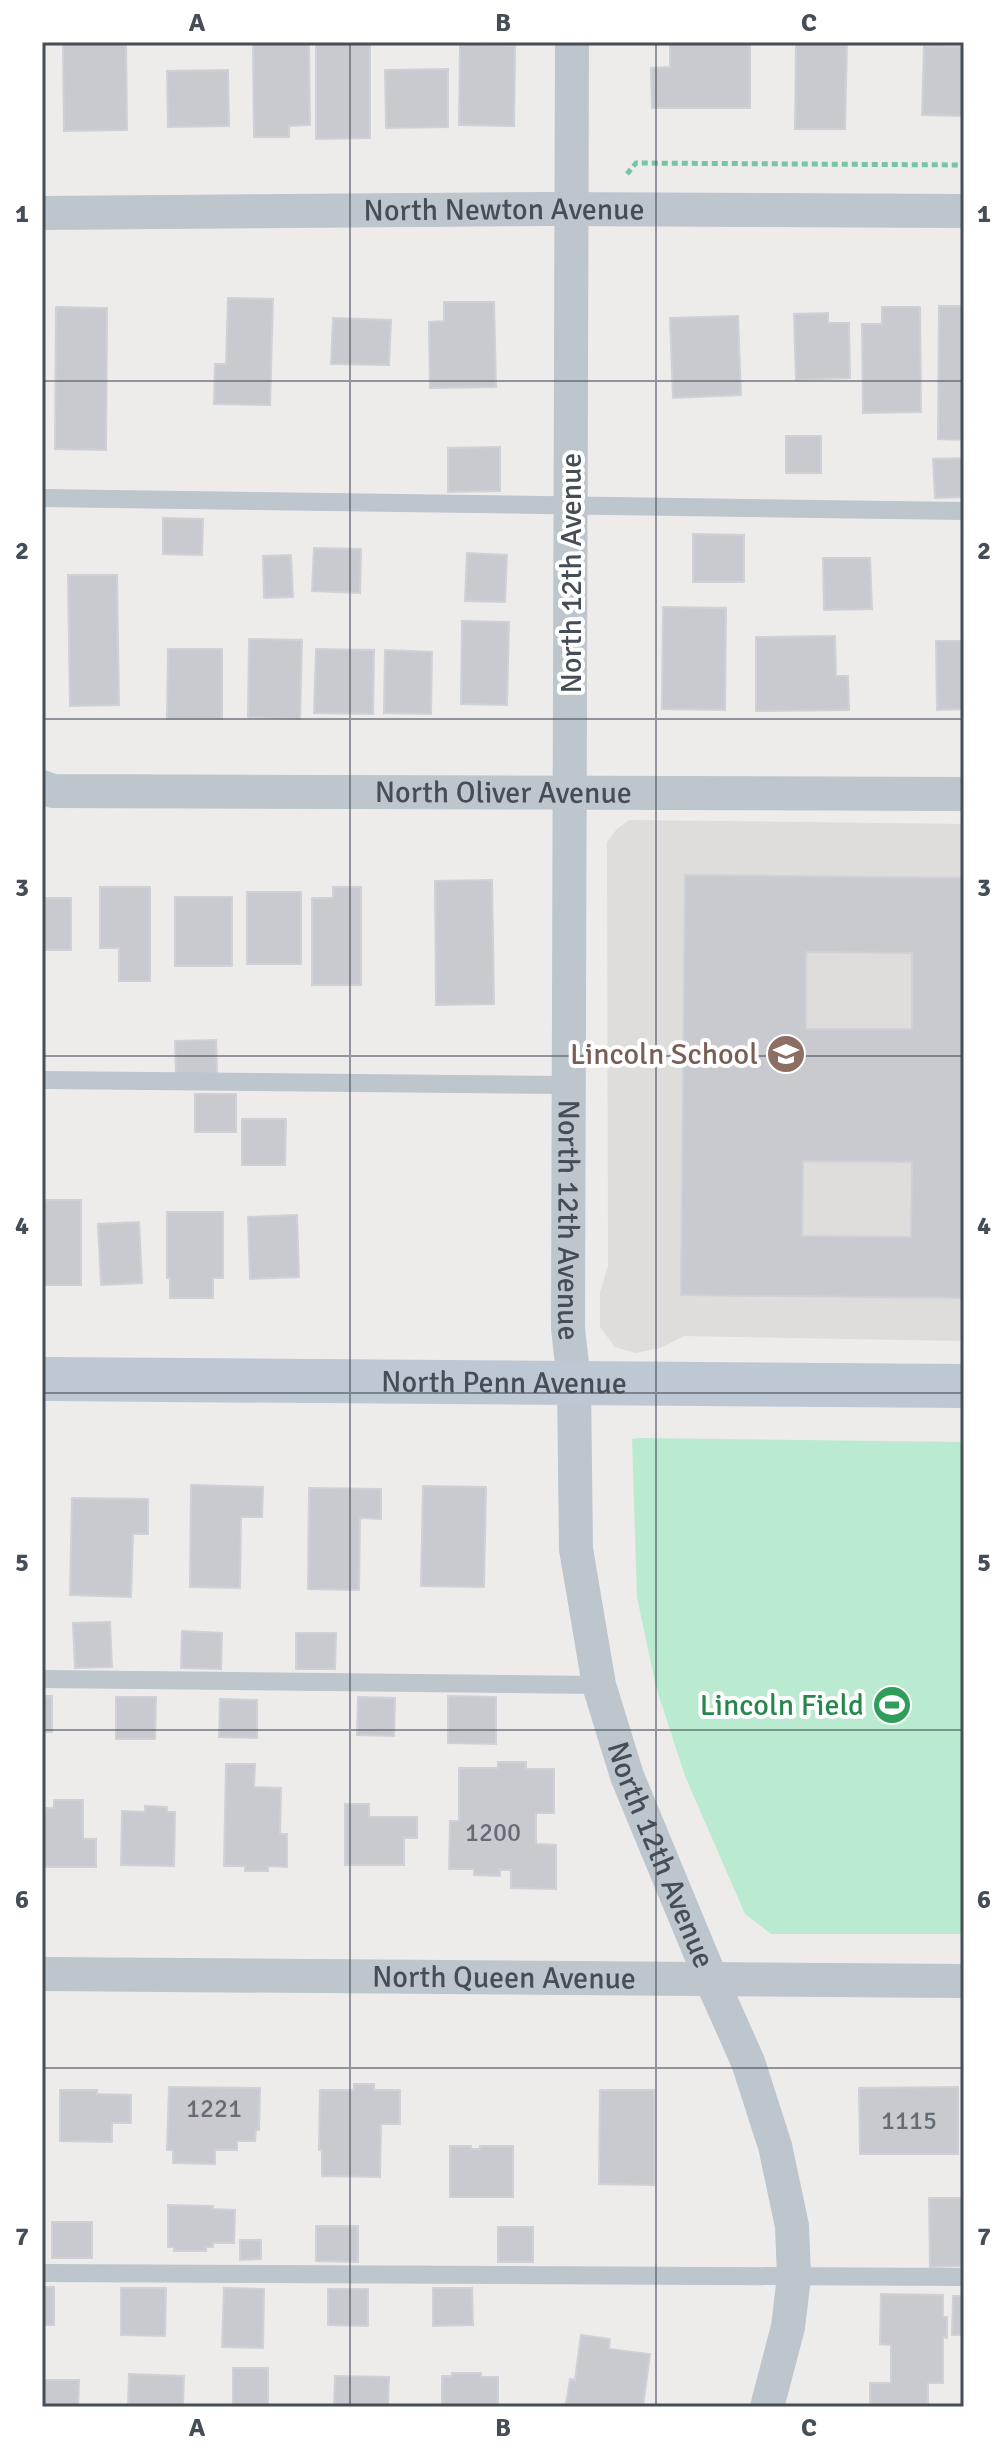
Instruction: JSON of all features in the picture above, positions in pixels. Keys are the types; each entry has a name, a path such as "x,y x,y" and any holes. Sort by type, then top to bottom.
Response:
{"main road":[{"name":"North Penn Avenue","path":"42,1379 964,1386"}],"street":[{"name":"North 12th Avenue","path":"572,42 568,1328 574,1383 576,1549 599,1685 627,1776 748,2062 775,2146 792,2226 794,2277 788,2327 767,2407"},
{"name":"North Newton Avenue","path":"42,213 572,209 964,211"},
{"name":"North Oliver Avenue","path":"42,787 53,791 964,794"},
{"name":"North Queen Avenue","path":"42,1974 964,1981"}],"lane":[{"path":"42,498 964,511"},
{"path":"42,1080 568,1085"},
{"path":"42,1679 599,1685"},
{"path":"42,2273 964,2277"}],"path":[{"path":"624,178 636,163 964,165"}],"shaded area":[{"name":"Lincoln School","path":"629,820 964,824 964,1341 684,1336 660,1348 635,1353 615,1347 600,1327 600,1292 608,1266 607,842"}],"green space":[{"name":"Lincoln Field","path":"632,1439 964,1442 964,1934 771,1934 745,1914 685,1776 656,1687 637,1597"}],"building":[{"path":"63,42 126,42 127,130 64,131"},
{"path":"253,42 309,42 310,125 289,126 289,137 254,137"},
{"path":"316,42 370,42 370,138 316,139"},
{"path":"670,42 750,42 750,108 652,108 651,68 670,67"},
{"path":"796,42 847,42 845,129 795,129"},
{"path":"460,45 515,46 514,126 459,125"},
{"path":"924,46 964,47 964,116 922,115"},
{"path":"448,69 448,127 386,128 385,70"},
{"path":"228,70 229,126 168,127 167,71"},
{"path":"228,298 273,299 270,405 214,404 215,364 226,364"},
{"path":"444,302 494,302 496,387 430,388 429,322 444,321"},
{"path":"939,306 964,306 964,440 938,439"},
{"path":"56,307 107,308 106,450 55,449"},
{"path":"882,307 920,307 921,412 863,413 862,324 882,324"},
{"path":"828,313 828,323 849,323 850,378 796,380 794,314"},
{"path":"738,316 741,395 673,398 670,318"},
{"path":"333,318 391,320 389,365 331,364"},
{"path":"786,436 821,436 821,473 786,473"},
{"path":"500,447 500,491 448,492 448,448"},
{"path":"964,458 964,497 935,498 933,459"},
{"path":"163,518 203,519 202,555 163,554"},
{"path":"693,534 744,535 744,582 693,582"},
{"path":"314,548 361,549 360,593 312,591"},
{"path":"467,553 507,555 505,602 465,601"},
{"path":"291,555 293,597 264,598 263,556"},
{"path":"823,558 870,558 872,609 824,610"},
{"path":"68,575 117,575 119,705 70,706"},
{"path":"663,607 726,608 725,710 662,709"},
{"path":"462,621 509,622 507,705 461,704"},
{"path":"835,636 836,676 848,676 849,710 756,711 756,637"},
{"path":"249,639 302,640 300,719 248,717"},
{"path":"936,641 964,641 964,709 937,710"},
{"path":"168,649 222,649 222,719 167,719"},
{"path":"316,649 374,650 373,714 314,713"},
{"path":"385,650 432,652 431,714 384,713"},
{"name":"Lincoln School","path":"685,875 964,878 964,1298 681,1295","holes":["806,952 912,953 912,1029 806,1029","803,1161 912,1162 911,1237 802,1236"]},
{"path":"492,880 494,1004 436,1005 435,881"},
{"path":"100,887 150,887 150,981 119,981 119,948 100,948"},
{"path":"333,887 361,887 361,985 312,985 312,898 333,898"},
{"path":"247,892 301,892 301,964 247,964"},
{"path":"175,897 232,897 232,966 175,966"},
{"path":"42,898 71,898 71,950 42,950"},
{"path":"216,1040 217,1074 176,1074 175,1041"},
{"path":"195,1094 236,1094 236,1132 195,1132"},
{"path":"242,1119 286,1119 285,1165 242,1165"},
{"path":"42,1200 81,1200 81,1285 42,1285"},
{"path":"167,1212 223,1212 223,1278 213,1278 213,1298 170,1298"},
{"path":"297,1215 299,1277 250,1279 248,1217"},
{"path":"139,1222 142,1283 101,1285 98,1224"},
{"path":"191,1485 263,1487 262,1517 241,1517 240,1588 190,1587"},
{"path":"423,1486 486,1487 484,1587 421,1586"},
{"path":"309,1488 381,1489 381,1519 360,1518 359,1590 308,1589"},
{"path":"72,1498 148,1499 148,1534 133,1534 131,1597 70,1595"},
{"path":"110,1622 112,1667 75,1668 73,1623"},
{"path":"182,1631 222,1633 221,1669 181,1668"},
{"path":"296,1633 336,1633 335,1669 296,1669"},
{"path":"42,1696 52,1696 52,1732 42,1732"},
{"path":"448,1696 496,1697 496,1744 448,1743"},
{"path":"116,1697 156,1697 155,1739 116,1739"},
{"path":"358,1697 395,1698 394,1736 357,1735"},
{"path":"220,1699 257,1700 257,1738 219,1737"},
{"path":"498,1762 526,1762 526,1769 554,1769 554,1813 536,1813 536,1844 556,1845 556,1889 511,1888 511,1870 500,1870 500,1876 474,1875 474,1869 449,1869 450,1821 459,1821 459,1768 498,1768"},
{"path":"226,1764 255,1764 254,1787 281,1788 280,1834 287,1834 287,1867 268,1866 268,1871 245,1871 245,1866 224,1866"},
{"path":"54,1800 83,1800 83,1839 96,1839 96,1867 42,1867 42,1815 45,1815 45,1808 54,1808"},
{"path":"345,1804 369,1804 369,1817 417,1817 417,1838 404,1838 404,1865 345,1865"},
{"path":"145,1806 167,1807 167,1812 175,1812 174,1866 121,1865 122,1811 145,1812"},
{"path":"354,2084 374,2084 374,2090 400,2090 400,2124 381,2124 380,2177 322,2176 320,2090 354,2090"},
{"path":"169,2087 260,2088 259,2130 256,2130 255,2141 237,2141 237,2150 215,2150 215,2164 173,2163 173,2150 167,2150"},
{"path":"958,2087 958,2154 860,2154 859,2088"},
{"path":"60,2090 97,2090 97,2094 131,2095 131,2123 112,2123 112,2142 60,2141"},
{"path":"600,2090 654,2090 654,2185 599,2184"},
{"path":"450,2146 480,2149 480,2146 513,2146 513,2197 450,2197"},
{"path":"929,2198 964,2198 964,2266 930,2267"},
{"path":"168,2205 235,2210 234,2243 213,2243 213,2247 206,2247 206,2251 174,2251 174,2247 168,2247"},
{"path":"52,2222 92,2222 92,2258 52,2258"},
{"path":"316,2226 358,2226 358,2262 316,2261"},
{"path":"498,2227 533,2227 533,2262 498,2262"},
{"path":"240,2240 261,2240 261,2259 240,2260"},
{"path":"42,2287 54,2287 54,2325 42,2325"},
{"path":"121,2288 166,2288 165,2336 121,2335"},
{"path":"224,2288 264,2289 263,2348 222,2347"},
{"path":"433,2288 472,2288 473,2325 433,2326"},
{"path":"328,2289 368,2289 368,2326 328,2325"},
{"path":"881,2294 943,2295 947,2338 943,2337 943,2383 928,2383 928,2407 870,2407 870,2383 891,2383 891,2345 880,2344"},
{"path":"953,2296 964,2296 964,2335 952,2335"},
{"path":"581,2335 610,2339 609,2349 650,2354 643,2407 577,2407 566,2404 570,2379 575,2380"},
{"path":"233,2368 268,2368 268,2407 233,2407"},
{"path":"452,2373 481,2373 481,2377 498,2377 498,2407 442,2407 442,2376 452,2376"},
{"path":"129,2374 184,2376 183,2407 128,2407"},
{"path":"335,2376 389,2377 388,2407 334,2407"},
{"path":"42,2380 79,2380 78,2407 42,2407"}],"place":[{"name":"Lincoln School","path":"786,1054"},
{"name":"Lincoln Field","path":"892,1705"}]}
